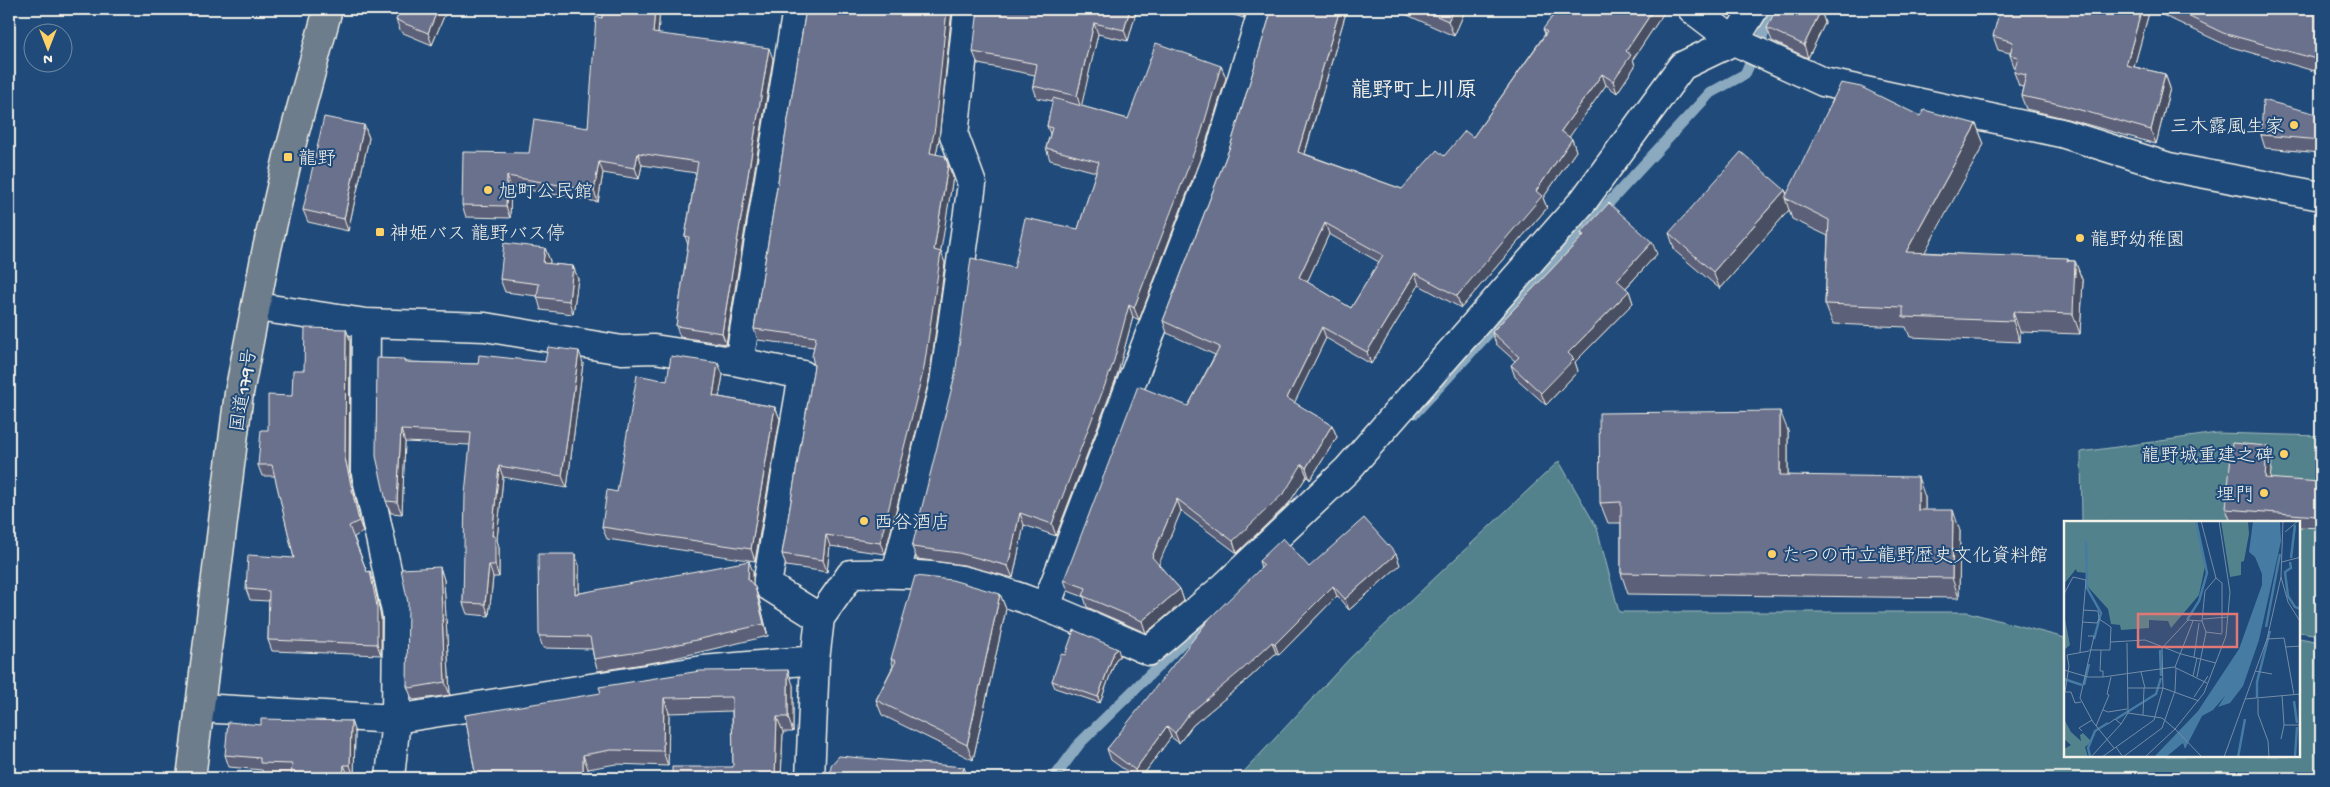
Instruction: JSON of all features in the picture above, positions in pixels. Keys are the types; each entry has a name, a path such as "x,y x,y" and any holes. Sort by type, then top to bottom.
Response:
{"highway":[{"name":"国道179号","path":"191,778 239,393 266,253 288,157 328,9"}],"street":[{"path":"739,362 797,9"},
{"path":"896,573 944,382 972,184 954,135 968,9"},
{"path":"1046,606 1220,151 1263,9"},
{"path":"1692,9 1734,41 1823,82 2061,133 2169,167 2321,196"},
{"path":"810,778 815,660 820,618 851,574 896,573 960,580 1046,606 1076,621 1149,651 1225,586 1347,470 1584,200 1682,66 1734,41 1754,9"},
{"path":"257,306 366,323 485,327 622,350 654,349 739,362 803,375 767,585 820,618"},
{"path":"366,323 365,469 396,616 396,719 390,778"},
{"path":"200,708 396,719 703,670 815,660"}],"green space":[{"path":"2217,433 2321,436 2321,635 2300,632 2300,521 2082,521 2081,452"},
{"path":"1559,461 1597,528 1619,612 1967,612 2064,638 2064,757 2300,757 2300,638 2321,642 2321,778 1238,778 1352,656"}],"building":[{"path":"401,9 438,9 428,33 396,20"},
{"path":"603,9 655,9 653,33 769,48 722,333 676,326 689,237 685,236 698,162 638,153 635,168 599,162 594,191 507,176 506,206 462,205 463,152 529,153 534,119 588,128 596,17 602,18"},
{"path":"806,9 947,9 935,127 930,153 945,156 948,165 934,250 941,252 924,368 880,543 826,535 823,560 782,554 814,366 812,356 816,337 754,329"},
{"path":"978,9 1130,9 1124,30 1094,23 1077,96 1033,86 1037,64 973,52"},
{"path":"1272,9 1340,9 1298,152 1402,189 1437,150 1444,156 1465,131 1473,137 1547,32 1543,29 1558,9 1654,9 1626,51 1631,55 1613,81 1602,74 1561,131 1572,139 1536,191 1542,196 1457,296 1415,273 1367,352 1322,327 1287,398 1332,425 1306,468 1302,464 1285,492 1233,541 1177,499 1152,557 1180,589 1142,621 1083,596 1086,588 1064,580 1138,386 1188,406 1220,347 1163,321 1231,144","holes":["1325,223 1383,255 1351,308 1299,277"]},
{"path":"1421,9 1454,9 1448,21"},
{"path":"1776,9 1821,10 1804,45 1767,28"},
{"path":"2000,9 2087,9 2107,14 2103,9 2142,9 2126,65 2165,74 2151,130 2059,104 2021,96 2026,75 2014,72 2018,57 2010,55 2013,42 1993,36"},
{"path":"2173,9 2321,9 2321,59 2223,33"},
{"path":"1156,43 1221,66 1201,134 1134,308 1129,305 1113,364 1052,524 1020,513 1008,566 959,553 912,547 955,375 971,258 1014,268 1025,218 1078,229 1099,162 1046,148 1052,128 1047,126 1053,98 1128,119"},
{"path":"1841,83 1861,87 1920,116 1924,110 1976,124 1906,252 2068,258 2067,261 2075,261 2073,314 2013,312 2013,321 1903,317 1903,307 1825,304 1829,220 1785,198"},
{"path":"2263,100 2321,115 2321,140 2261,135"},
{"path":"324,117 364,125 344,219 303,210"},
{"path":"1741,152 1785,190 1713,272 1669,233"},
{"path":"1609,203 1652,242 1617,280 1629,291 1568,353 1574,359 1541,393 1511,365 1519,357 1492,332 1584,235 1581,233"},
{"path":"504,243 545,248 543,263 573,266 569,301 537,297 539,284 500,279"},
{"path":"305,328 346,329 345,458 359,521 349,526 367,572 370,571 377,606 377,644 268,640 269,591 246,589 248,555 294,558 272,465 258,465 261,430 268,430 268,395 292,396 293,370 304,370"},
{"path":"548,347 579,351 562,476 499,466 492,536 495,536 495,565 489,565 485,604 463,603 465,494 471,433 401,430 397,502 386,501 376,456 377,358 404,359 404,362 478,364 479,355 545,362"},
{"path":"671,356 718,363 713,396 775,407 751,549 602,527 607,490 617,492 637,375 667,381"},
{"path":"1780,411 1780,475 1918,477 1918,510 1953,510 1952,578 1621,573 1621,502 1600,503 1599,413"},
{"name":"埋門","path":"2232,443 2267,446 2265,478 2320,482 2317,516 2226,509"},
{"path":"1364,518 1396,554 1345,599 1333,586 1275,644 1272,642 1189,714 1175,733 1167,726 1135,770 1107,749 1210,618 1264,565 1259,561 1283,538 1309,567"},
{"path":"538,554 575,554 575,594 749,561 748,579 755,587 764,624 658,649 594,659 590,637 539,636"},
{"path":"440,567 445,682 410,688 407,686 408,603 401,569"},
{"path":"915,576 952,580 1000,594 967,745 876,700 896,661 891,659"},
{"path":"1074,630 1118,649 1114,652 1098,697 1052,681 1061,654 1065,655"},
{"path":"788,670 788,717 777,717 775,778 672,778 672,767 733,767 732,697 664,698 663,751 611,750 583,755 583,778 476,778 465,715 601,693 599,687 700,671"},
{"path":"261,719 351,721 350,765 344,765 343,778 291,778 292,764 260,763 260,758 225,755 228,722 261,725"},
{"path":"839,756 964,767 961,778 830,778 831,765"}],"waterway":[{"path":"1415,413 1710,93 1745,74 1775,9"},
{"path":"1054,778 1080,743 1206,619"}],"place":[{"name":"三木露風生家","path":"2294,125"},
{"name":"龍野","path":"288,157"},
{"name":"旭町公民館","path":"488,190"},
{"name":"神姫バス 龍野バス停","path":"380,232"},
{"name":"龍野幼稚園","path":"2080,238"},
{"name":"龍野城重建之碑","path":"2284,454"},
{"name":"埋門","path":"2264,493"},
{"name":"西谷酒店","path":"864,521"},
{"name":"たつの市立龍野歴史文化資料館","path":"1772,554"}],"district":[{"name":"龍野町上川原","path":"1414,89"}]}
